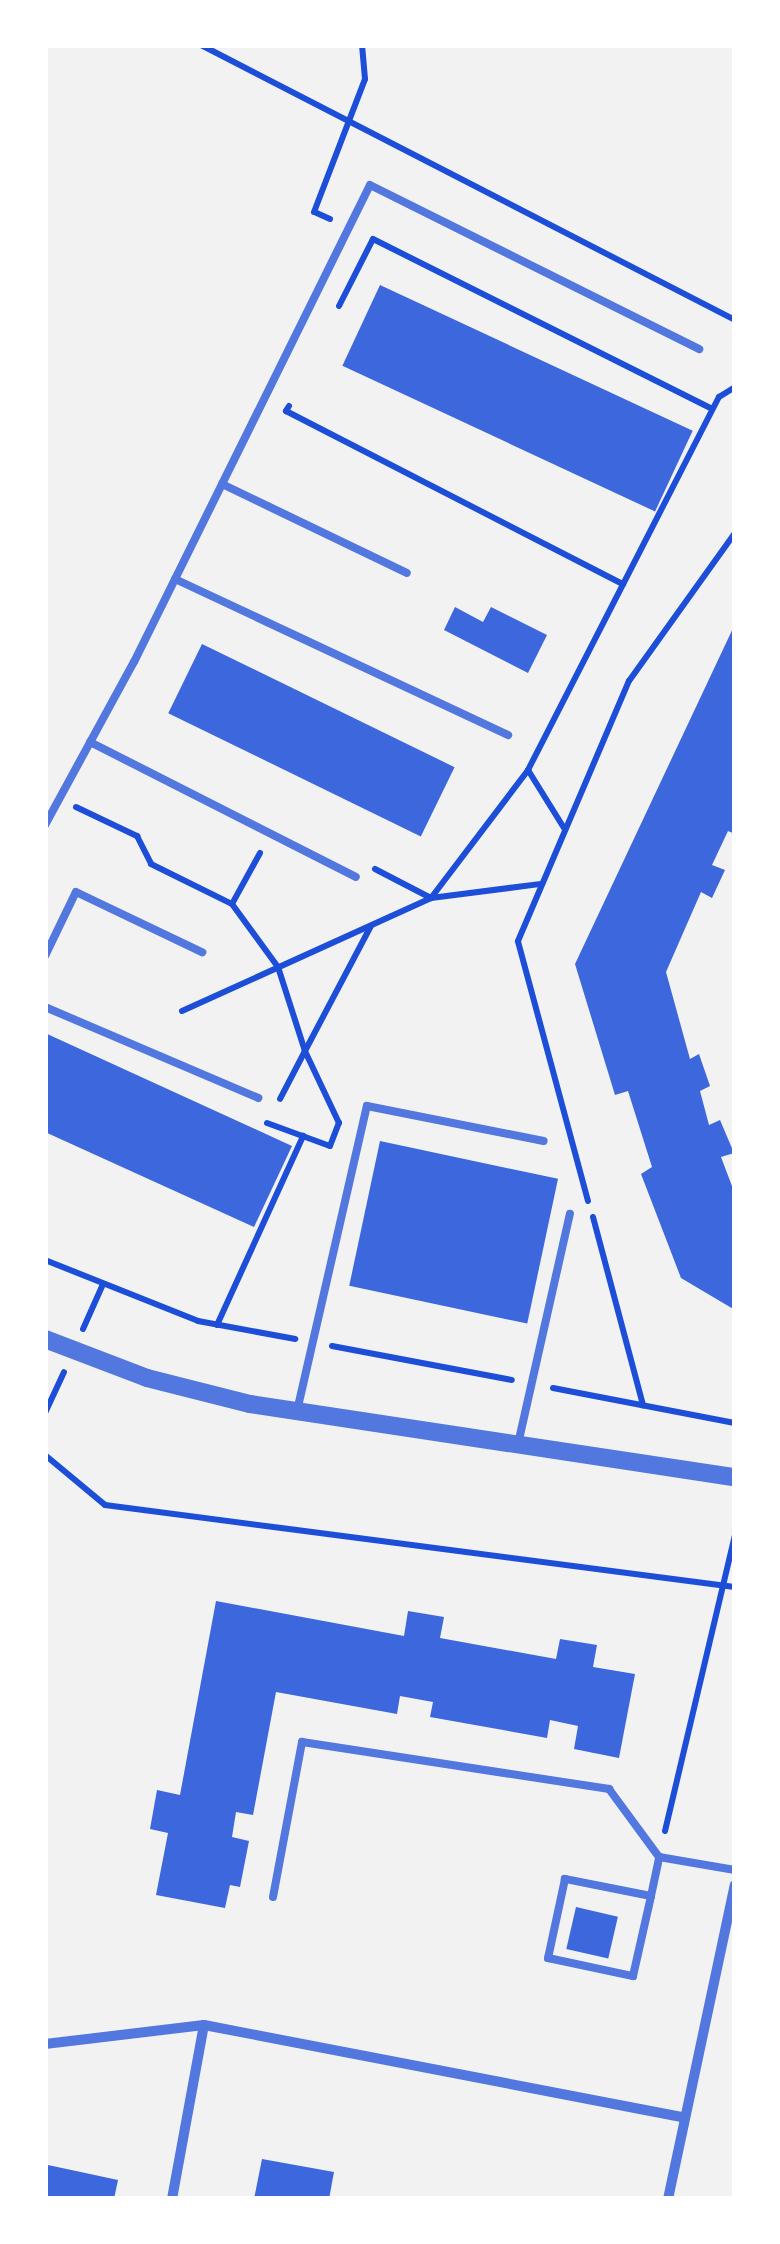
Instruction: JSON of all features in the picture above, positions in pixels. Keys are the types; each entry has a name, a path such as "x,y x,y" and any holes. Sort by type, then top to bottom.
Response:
{"street":[{"path":"45,1339 147,1378 297,1411 735,1477"},
{"path":"668,2199 735,1885"},
{"path":"45,2044 204,2024 684,2116"},
{"path":"172,2199 204,2024"}],"lane":[{"path":"45,825 175,578 370,185 699,349"},
{"path":"222,484 406,572"},
{"path":"175,578 508,735"},
{"path":"90,742 356,878"},
{"path":"45,956 76,892 202,952"},
{"path":"45,1007 258,1098"},
{"path":"297,1411 367,1106 544,1141"},
{"path":"518,1444 570,1214"},
{"path":"273,1897 302,1742 609,1789 658,1857 735,1870"},
{"path":"650,1896 566,1879 548,1958 634,1976 658,1857"}],"path":[{"path":"201,45 735,320"},
{"path":"362,45 365,79 352,122 314,212 712,410"},
{"path":"338,308 373,239"},
{"path":"431,898 528,770 719,397 735,387"},
{"path":"295,394 286,411 623,584"},
{"path":"643,1405 518,940 629,680 735,533"},
{"path":"528,770 565,830"},
{"path":"67,803 137,836 151,864 232,904 278,968 305,1051 338,1123 330,1146 250,1116"},
{"path":"232,904 260,853"},
{"path":"182,1011 431,898 542,884"},
{"path":"267,1124 372,925"},
{"path":"217,1325 303,1136"},
{"path":"45,1260 217,1325 735,1423"},
{"path":"45,1456 105,1506 735,1587"},
{"path":"658,1857 735,1536"}],"building":[{"path":"380,285 693,431 655,511 342,366"},
{"path":"455,607 483,622 491,607 547,635 528,673 444,630"},
{"path":"735,624 735,834 728,831 712,865 725,870 712,898 701,892 666,972 690,1059 699,1054 710,1086 700,1091 709,1125 720,1120 734,1153 721,1157 735,1194 735,1310 681,1278 641,1174 652,1167 628,1091 615,1095 575,964"},
{"path":"202,644 455,767 421,836 168,713"},
{"path":"45,1033 292,1146 254,1227 45,1132"},
{"path":"380,1141 558,1179 527,1324 349,1286"},
{"path":"216,1601 404,1636 408,1611 444,1617 440,1638 556,1659 560,1639 597,1645 593,1667 635,1674 619,1758 574,1749 578,1726 550,1720 547,1738 430,1717 433,1702 400,1696 397,1714 276,1692 253,1815 236,1812 232,1837 249,1841 240,1887 230,1885 225,1908 156,1895 168,1833 150,1829 157,1790 180,1795"},
{"path":"576,1907 618,1917 608,1959 566,1949"},
{"path":"262,2159 334,2172 329,2199 254,2199"},
{"path":"48,2165 118,2180 114,2199 45,2199"}]}
